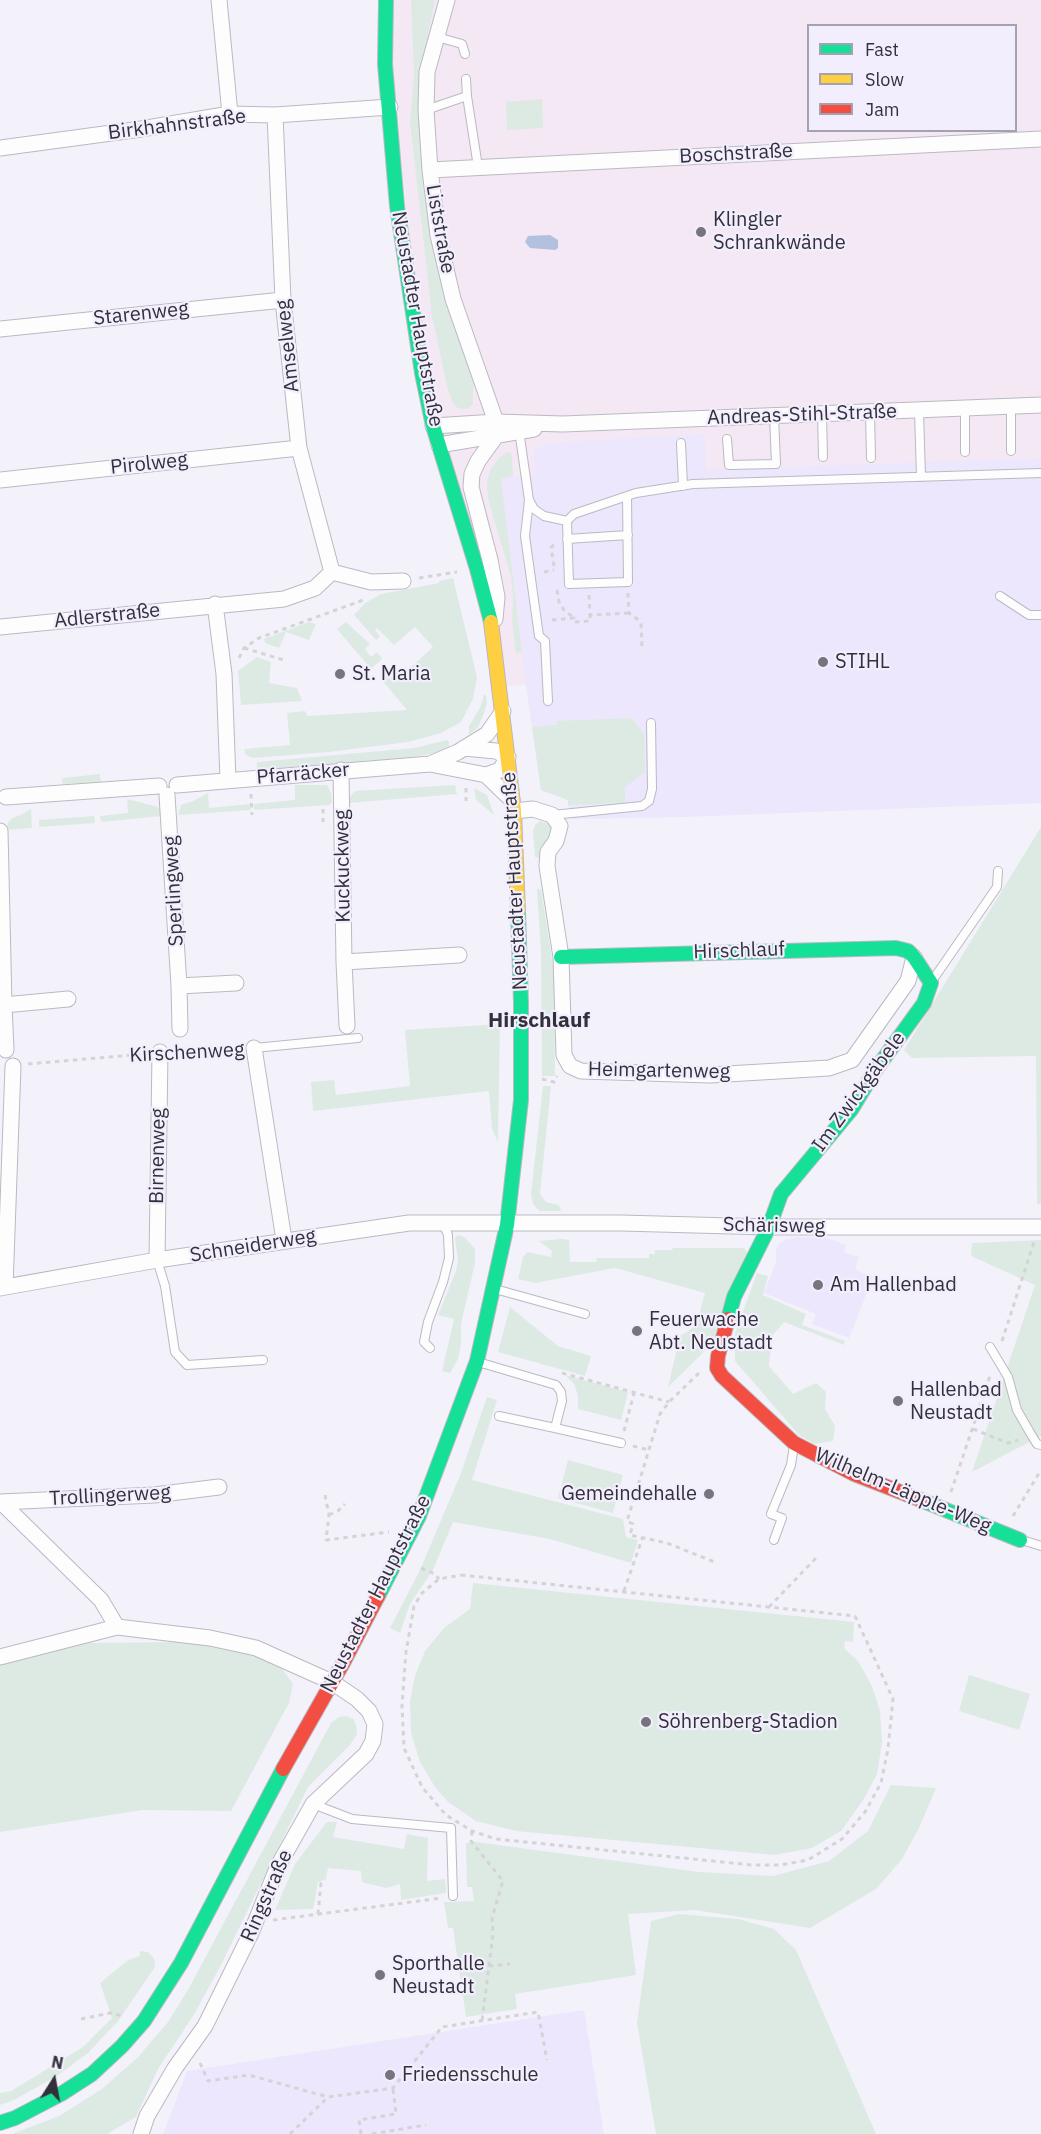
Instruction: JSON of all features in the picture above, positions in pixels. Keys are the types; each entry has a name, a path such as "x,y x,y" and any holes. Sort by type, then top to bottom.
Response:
{"street":[{"path":"219,0 230,114"},
{"name":"Neustadter Hauptstraße","path":"0,2123 52,2099 92,2074 122,2046 144,2021 181,1963 261,1808 332,1682 419,1516 477,1361 507,1225 520,1100 521,1003 513,806 493,631 477,569 439,445 422,373 397,206 385,64 386,0"},
{"name":"Liststraße","path":"447,0 427,72 426,110 430,170 438,235 453,299 496,429"},
{"name":"Birkhahnstraße","path":"0,148 141,129 230,114 275,115 390,107"},
{"name":"Amselweg","path":"275,115 283,300 298,448 332,572"},
{"name":"Boschstraße","path":"430,170 1041,139"},
{"name":"Starenweg","path":"0,329 283,300"},
{"name":"Andreas-Stihl-Straße","path":"434,426 496,429 563,424 1041,405"},
{"name":"Neustadter Hauptstraße","path":"493,631 497,597 471,487 472,474 496,429"},
{"name":"Andreas-Stihl-Straße","path":"439,445 496,429"},
{"name":"Pirolweg","path":"0,480 298,448"},
{"path":"332,572 370,582 403,581"},
{"name":"Adlerstraße","path":"0,627 284,599 315,588 332,572"},
{"path":"215,604 224,674 228,780"},
{"name":"Pfarräcker","path":"430,764 487,734 503,711"},
{"path":"464,748 496,751 508,757 500,770 486,775 513,806 552,815"},
{"name":"Pfarräcker","path":"2,798 168,789 228,780 430,764 486,775"},
{"name":"Kuckuckweg","path":"341,770 347,1026"},
{"name":"Sperlingweg","path":"168,789 180,1029"},
{"name":"Heimgartenweg","path":"552,815 560,826 556,841 548,852 546,866 561,957 564,1055 570,1066 581,1071 710,1075 829,1068 852,1060 908,981 914,957"},
{"path":"0,831 6,1050"},
{"name":"Hirschlauf","path":"561,957 886,948 908,951 914,957"},
{"path":"344,962 459,956"},
{"path":"914,957 931,982"},
{"name":"Im Zwickgäbele","path":"769,1227 781,1194 851,1110 874,1072 924,1003 931,982"},
{"path":"178,986 236,983"},
{"path":"4,1005 68,999"},
{"name":"Kirschenweg","path":"254,1048 284,1240"},
{"name":"Birnenweg","path":"157,1260 160,1052"},
{"path":"2,1288 13,1066"},
{"name":"Schneiderweg","path":"2,1288 157,1260 409,1223 507,1225"},
{"name":"Schärisweg","path":"507,1225 621,1223 769,1227 1041,1227"},
{"path":"718,1356 734,1297 769,1227"},
{"name":"Wilhelm-Läpple-Weg","path":"718,1356 717,1368 722,1376 794,1443 862,1478 1020,1540"},
{"name":"Trollingerweg","path":"0,1502 154,1496 219,1487"},
{"name":"Trollingerweg","path":"0,1502 101,1599 117,1627"},
{"path":"0,1657 117,1627 210,1638 256,1648 332,1682"},
{"name":"Ringstraße","path":"141,2134 147,2116 169,2078 205,2026 251,1933 278,1866 313,1804 366,1754 373,1741 375,1724 369,1711 357,1699 332,1682"}],"lane":[{"path":"436,37 462,44 465,54"},
{"path":"466,79 478,167"},
{"path":"426,110 467,96"},
{"path":"1011,407 1011,451"},
{"path":"965,409 965,452"},
{"path":"919,411 921,477"},
{"path":"870,412 871,458"},
{"path":"822,413 823,458"},
{"path":"727,439 729,465 776,464 774,415"},
{"path":"518,427 529,500 525,536 539,636 545,640 548,701"},
{"path":"681,443 683,486"},
{"path":"627,496 628,582 569,584 567,521 574,514 627,496 683,486 1041,473"},
{"path":"529,500 534,509 544,516 567,521"},
{"path":"567,539 628,535"},
{"path":"1000,596 1029,615 1041,615"},
{"path":"552,815 642,806 649,801 652,789 651,723"},
{"path":"931,982 997,887 998,871"},
{"path":"254,1048 358,1038"},
{"path":"430,1348 424,1342 428,1323 449,1258 448,1235 443,1223"},
{"path":"157,1260 165,1286 175,1352 187,1365 263,1359"},
{"path":"493,1288 585,1314"},
{"path":"990,1347 997,1355 1008,1377 1017,1410 1037,1444 1041,1445"},
{"path":"477,1361 556,1385 561,1392 562,1401 555,1428"},
{"path":"499,1416 621,1443"},
{"path":"774,1540 782,1518 771,1514 791,1465 794,1443"},
{"path":"1020,1540 1041,1546"},
{"path":"313,1804 352,1819 451,1828 453,1896"}],"path":[{"path":"403,581 477,569"},
{"path":"543,572 554,570"},
{"path":"224,674 236,663 244,648 259,638 370,598 370,582"},
{"path":"628,582 628,613"},
{"path":"552,620 574,618 574,622 590,621 589,583"},
{"path":"590,615 628,613 638,619 641,624 642,648"},
{"path":"244,648 287,661"},
{"path":"466,786 466,801"},
{"name":"Kirschenweg","path":"13,1066 160,1052 254,1048"},
{"path":"540,1078 555,1082 557,1076"},
{"path":"717,1563 668,1543 630,1535 633,1524 627,1521 660,1414 669,1402 718,1356"},
{"path":"554,1371 669,1402"},
{"path":"621,1443 634,1393"},
{"path":"973,1429 1008,1443 1032,1436"},
{"path":"1006,1534 1014,1513 1041,1470"},
{"path":"325,1495 329,1515 326,1540 391,1532"},
{"path":"329,1515 338,1511 345,1504"},
{"path":"624,1592 642,1539"},
{"path":"769,1607 817,1557"},
{"path":"421,1568 439,1578"},
{"path":"461,1575 855,1616 893,1699 888,1749 880,1783 865,1812 842,1839 808,1860 780,1865 752,1865 496,1839 472,1831 446,1815 422,1787 404,1748 402,1695 414,1606 422,1593 439,1578 461,1575"},
{"path":"472,1831 471,1841 503,1881 492,1918 493,1934 482,2021"},
{"path":"318,1914 321,1883 325,1882"},
{"path":"266,1921 453,1896"},
{"path":"489,1966 510,1964"},
{"path":"198,2058 208,2081 249,2075 328,2097 393,2088 442,2027 538,2012 547,2060"},
{"path":"81,2019 110,2013 124,2016"},
{"path":"361,2134 359,2120 396,2114 393,2088"},
{"path":"290,2134 328,2097"},
{"path":"372,2134 426,2125"}],"shaded area":[{"path":"386,0 1041,0 1041,803 682,817 570,819 568,800 541,790 526,685 500,686 422,373"},
{"path":"411,0 435,0 422,64 419,113 476,384 473,386 473,405 467,409 458,408 453,403 448,390 432,316 410,122 414,75"},
{"path":"542,99 543,128 507,130 506,102"},
{"path":"705,434 706,470 1041,458 1041,803 682,817 570,819 568,800 541,790 501,478 535,474 534,449 548,443"},
{"path":"507,452 511,453 512,457 513,476 501,479 522,652 516,653 512,621 511,576 488,499 487,483 490,470"},
{"path":"453,578 477,677 473,699 461,722 441,733 408,742 329,752 253,758 246,755 244,749 290,745 287,713 305,711 307,716 407,710 382,680 392,671 400,677 433,647 415,627 394,645 377,628 375,630 380,636 376,640 354,615 365,603 381,594 439,583 439,581"},
{"path":"309,622 316,624 309,640 286,632 279,648 265,643 264,639"},
{"path":"346,622 370,644 365,649 371,657 377,652 381,657 382,659 371,669 337,629"},
{"path":"257,657 271,662 269,683 297,688 302,701 241,705 238,671"},
{"path":"484,695 486,695 487,703 483,716 478,727 469,735 469,726 480,708"},
{"path":"631,718 644,734 645,772 625,787 625,803 568,805 568,800 541,790 532,727 557,725 557,721"},
{"path":"447,740 449,747 413,757 257,770 257,762 415,748"},
{"path":"100,774 101,782 63,784 62,778"},
{"path":"295,785 327,785 332,802 329,805 254,810 254,804 295,800"},
{"path":"455,785 457,794 348,803 355,791"},
{"path":"474,788 487,795 494,815 476,800"},
{"path":"208,793 209,808 250,804 251,810 178,815 181,805"},
{"path":"127,799 158,807 162,816 101,822 100,816 128,813"},
{"path":"31,809 32,828 7,830 12,818"},
{"path":"94,816 95,823 39,827 39,820"},
{"path":"540,821 550,824 553,831 539,858 535,857 533,831 535,825"},
{"path":"1041,827 1041,1204 1037,1204 1036,1056 912,1058 904,1050"},
{"path":"537,889 541,889 554,972 555,1076 542,1076 541,952"},
{"path":"500,1024 498,1142 492,1129 489,1091 313,1111 311,1082 334,1080 336,1095 410,1086 405,1030"},
{"path":"543,1086 551,1086 540,1194 546,1202 559,1205 561,1211 539,1211 533,1204 531,1194"},
{"path":"458,1235 464,1237 475,1249 475,1263 461,1324 458,1359 450,1373 442,1371 454,1319 438,1315 456,1271 458,1261 455,1238"},
{"name":"Am Hallenbad","path":"827,1238 846,1245 844,1252 859,1257 855,1270 873,1277 849,1338 812,1324 816,1314 764,1293 776,1262 776,1249 787,1239"},
{"path":"569,1240 570,1262 596,1262 597,1258 649,1258 649,1254 655,1254 655,1250 672,1250 673,1248 744,1248 749,1254 711,1345 668,1387 680,1336 696,1326 705,1293 615,1268 535,1283 518,1279 523,1257 527,1252 551,1257 552,1251 539,1241"},
{"path":"1041,1240 1041,1436 972,1472 1035,1285 971,1256 972,1243"},
{"path":"757,1273 768,1276 763,1295 806,1314 802,1325 845,1341 844,1345 784,1322 772,1336 769,1366 793,1394 816,1383 826,1392 825,1409 835,1426 833,1441 814,1444 799,1435 735,1361 735,1333"},
{"path":"510,1307 558,1346 591,1356 585,1376 498,1352"},
{"path":"565,1375 628,1392 621,1420 578,1409 578,1395 574,1384"},
{"path":"487,1397 497,1400 472,1480 623,1519 626,1537 638,1540 631,1563 550,1539 453,1522 433,1570 410,1604 400,1633 390,1628 420,1570 461,1473"},
{"path":"568,1460 623,1475 613,1513 558,1498"},
{"name":"Söhrenberg-Stadion","path":"473,1583 854,1622 853,1642 845,1641 844,1648 858,1661 872,1686 880,1711 882,1743 877,1774 864,1799 841,1831 812,1848 775,1855 516,1831 476,1821 448,1802 435,1787 420,1762 411,1733 410,1701 415,1676 425,1651 444,1628 470,1609"},
{"path":"187,1642 254,1655 282,1669 293,1684 289,1703 231,1811 143,1810 0,1832 0,1665 87,1643"},
{"path":"969,1675 1030,1694 1019,1730 959,1711"},
{"path":"347,1716 353,1719 357,1734 350,1745 308,1787 223,1961 195,2013 158,2069 136,2117 107,2134 12,2134 59,2116 102,2089 138,2057 168,2022 189,1988 331,1723 339,1717"},
{"path":"891,1785 936,1788 919,1828 902,1859 876,1889 810,1928 695,1910 628,1914 636,1975 515,1994 517,2009 466,2017 453,1928 448,1928 444,1902 474,1901 472,1887 467,1887 466,1843 476,1842 699,1872 773,1876 829,1861 868,1831"},
{"path":"327,1822 337,1822 333,1837 404,1849 407,1834 428,1838 427,1881 445,1879 446,1893 401,1900 400,1884 386,1888 362,1882 361,1871 328,1868 326,1879 318,1882 313,1909 275,1910 295,1864"},
{"path":"679,1914 738,1919 774,1929 796,1950 876,2134 656,2134 637,2023 651,1921"},
{"path":"140,1951 148,1952 154,1958 155,1967 118,2021 88,2053 57,2076 14,2100 0,2105 0,2093 11,2091 83,2047 112,2018 100,1983 128,1960 140,1956"},
{"name":"Friedensschule","path":"584,2010 604,2134 163,2134 187,2071"}],"water":[{"path":"550,235 558,240 558,248 555,250 530,248 525,242 528,236"}],"traffic: fast":[{"path":"386,0 385,64 397,206 422,373 433,426 491,622"},
{"path":"378,1596 419,1516 477,1361 507,1225 521,1100 518,911"},
{"path":"561,957 896,948 908,951 931,983 924,1003 874,1072 851,1110 781,1194 769,1227 734,1297 728,1319"},
{"path":"921,1500 1020,1540"},
{"path":"0,2123 15,2118 61,2094 92,2074 122,2046 144,2021 181,1963 283,1769"}],"traffic: slow":[{"path":"491,622 514,811 518,911"}],"traffic: jam":[{"path":"728,1319 718,1356 717,1368 722,1376 794,1443 854,1474 921,1500"},
{"path":"283,1769 378,1596"}],"place":[{"name":"Klingler Schrankwände","path":"701,232"},
{"name":"STIHL","path":"823,662"},
{"name":"St. Maria","path":"340,674"},
{"name":"Am Hallenbad","path":"818,1285"},
{"name":"Feuerwache Abt. Neustadt","path":"637,1331"},
{"name":"Hallenbad Neustadt","path":"898,1401"},
{"name":"Gemeindehalle","path":"709,1494"},
{"name":"Söhrenberg-Stadion","path":"646,1722"},
{"name":"Sporthalle Neustadt","path":"380,1975"},
{"name":"Friedensschule","path":"390,2075"}],"district":[{"name":"Hirschlauf","path":"539,1021"}]}
